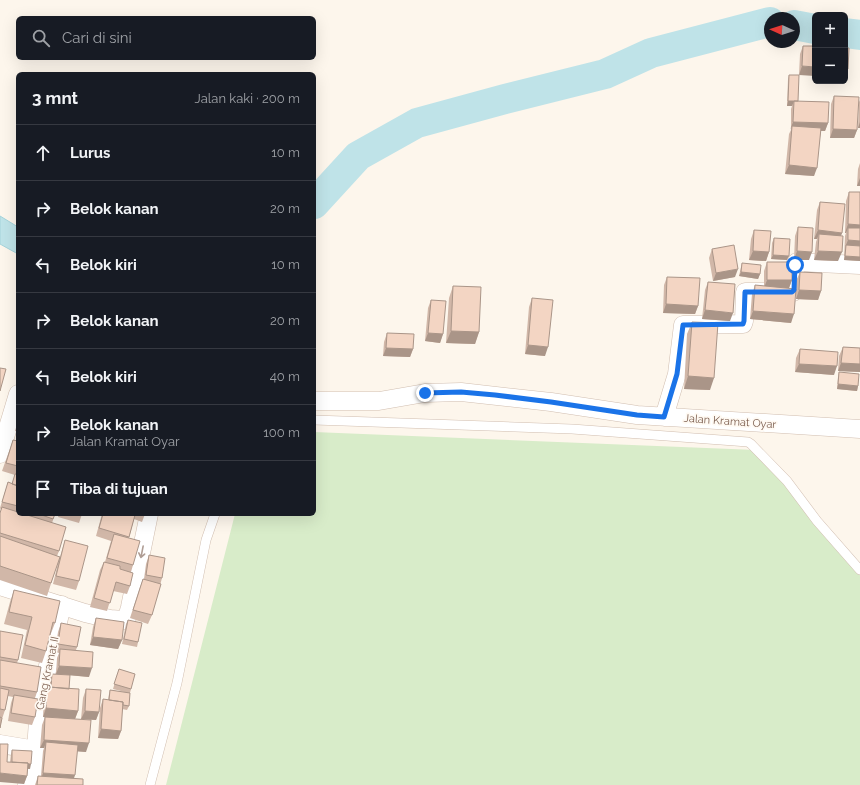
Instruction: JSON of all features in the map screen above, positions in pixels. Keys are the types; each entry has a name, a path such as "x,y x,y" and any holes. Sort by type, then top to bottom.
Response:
{"street":[{"path":"664,417 677,374 683,325 743,324 745,292 792,292 794,290 795,265 797,262 860,265"},
{"name":"Jalan Kramat Oyar","path":"316,401 379,401 425,393 461,392 551,402 637,415 860,430"},
{"path":"0,454 16,401"},
{"path":"0,586 110,619 124,620 127,618 149,516"},
{"name":"Gang Kramat II","path":"27,785 34,781 39,705 62,605"},
{"path":"0,744 36,750"}],"lane":[{"path":"316,420 572,429 748,442 787,481 817,521 860,570"},
{"path":"150,785 177,683 206,540 213,516"}],"green space":[{"path":"316,432 756,450 860,566 860,785 166,785 234,516 316,516"}],"water":[{"path":"0,216 16,226 16,253 0,244"}],"building":[{"path":"803,46 812,46 812,67 802,66"},
{"path":"848,48 849,48 848,69"},
{"path":"789,75 799,75 798,101 788,101"},
{"path":"834,96 859,97 857,130 833,129"},
{"path":"794,101 829,102 828,123 793,122"},
{"path":"792,126 821,128 817,168 789,165"},
{"path":"849,192 860,192 860,225 848,224"},
{"path":"820,202 845,204 842,233 818,230"},
{"path":"798,227 813,228 812,252 797,251"},
{"path":"848,228 860,228 860,241 848,240"},
{"path":"754,230 771,231 769,252 753,251"},
{"path":"819,234 843,236 842,252 818,251"},
{"path":"774,238 790,239 789,256 773,255"},
{"path":"734,245 738,269 716,273 712,249"},
{"path":"846,245 860,246 860,257 845,256"},
{"path":"767,262 792,262 792,280 767,280"},
{"path":"742,263 761,265 760,274 741,272"},
{"path":"800,272 822,273 821,291 799,290"},
{"path":"667,277 700,278 698,306 666,304"},
{"path":"708,282 735,284 733,313 705,310"},
{"path":"755,285 796,289 794,314 753,311"},
{"path":"453,286 481,287 479,332 451,331"},
{"path":"532,298 553,300 548,347 528,345"},
{"path":"431,300 446,301 443,334 428,333"},
{"path":"692,322 718,323 714,378 688,376"},
{"path":"387,333 414,334 413,349 386,348"},
{"path":"843,347 860,348 860,364 841,363"},
{"path":"800,349 838,352 837,366 799,364"},
{"path":"0,368 6,369 0,391"},
{"path":"839,372 859,374 858,386 838,384"},
{"path":"13,440 16,441 16,466 6,463"},
{"path":"15,474 16,474 16,485 12,484"},
{"path":"8,482 16,485 16,506 2,502"},
{"path":"2,507 16,511 16,516 30,516 66,527 59,551 0,533 0,513"},
{"path":"45,516 54,516 53,519"},
{"path":"102,516 135,516 129,537 99,528"},
{"path":"114,534 140,541 133,565 107,558"},
{"path":"0,536 60,557 51,583 0,566"},
{"path":"65,540 88,546 79,581 56,576"},
{"path":"149,555 165,558 162,578 146,575"},
{"path":"104,562 120,566 120,569 133,573 130,586 116,582 110,603 94,598"},
{"path":"143,579 161,584 152,615 133,610"},
{"path":"14,590 60,601 46,651 25,645 32,617 9,612"},
{"path":"96,618 124,622 122,640 93,637"},
{"path":"128,620 142,623 138,642 124,639"},
{"path":"61,623 81,627 77,647 58,644"},
{"path":"0,631 23,635 18,660 0,657"},
{"path":"60,649 93,652 92,668 59,666"},
{"path":"0,660 41,667 37,692 0,686"},
{"path":"119,669 135,674 131,689 114,684"},
{"path":"52,674 70,675 69,689 51,687"},
{"path":"47,687 79,689 78,711 46,708"},
{"path":"0,688 9,690 5,710 0,709"},
{"path":"86,689 101,690 99,712 85,711"},
{"path":"110,690 130,693 129,706 123,705 123,702 109,700"},
{"path":"14,695 38,699 35,717 11,713"},
{"path":"103,699 123,702 121,731 101,729"},
{"path":"0,717 2,718 0,728"},
{"path":"45,717 91,720 89,743 44,740"},
{"path":"46,742 78,745 75,775 43,773"},
{"path":"0,744 8,744 7,762 28,763 27,776 0,773"},
{"path":"12,750 32,751 31,764 12,762"},
{"path":"38,776 83,779 83,785 37,785"}],"waterway":[{"path":"316,202 358,156 417,123 605,74 651,53 764,24"},
{"path":"800,26 812,28"},
{"path":"848,33 860,35"}],"route":[{"path":"425,393 461,392 495,395 637,415 664,417 677,374 683,325 743,324 745,292 792,292 794,290 795,265"}]}
